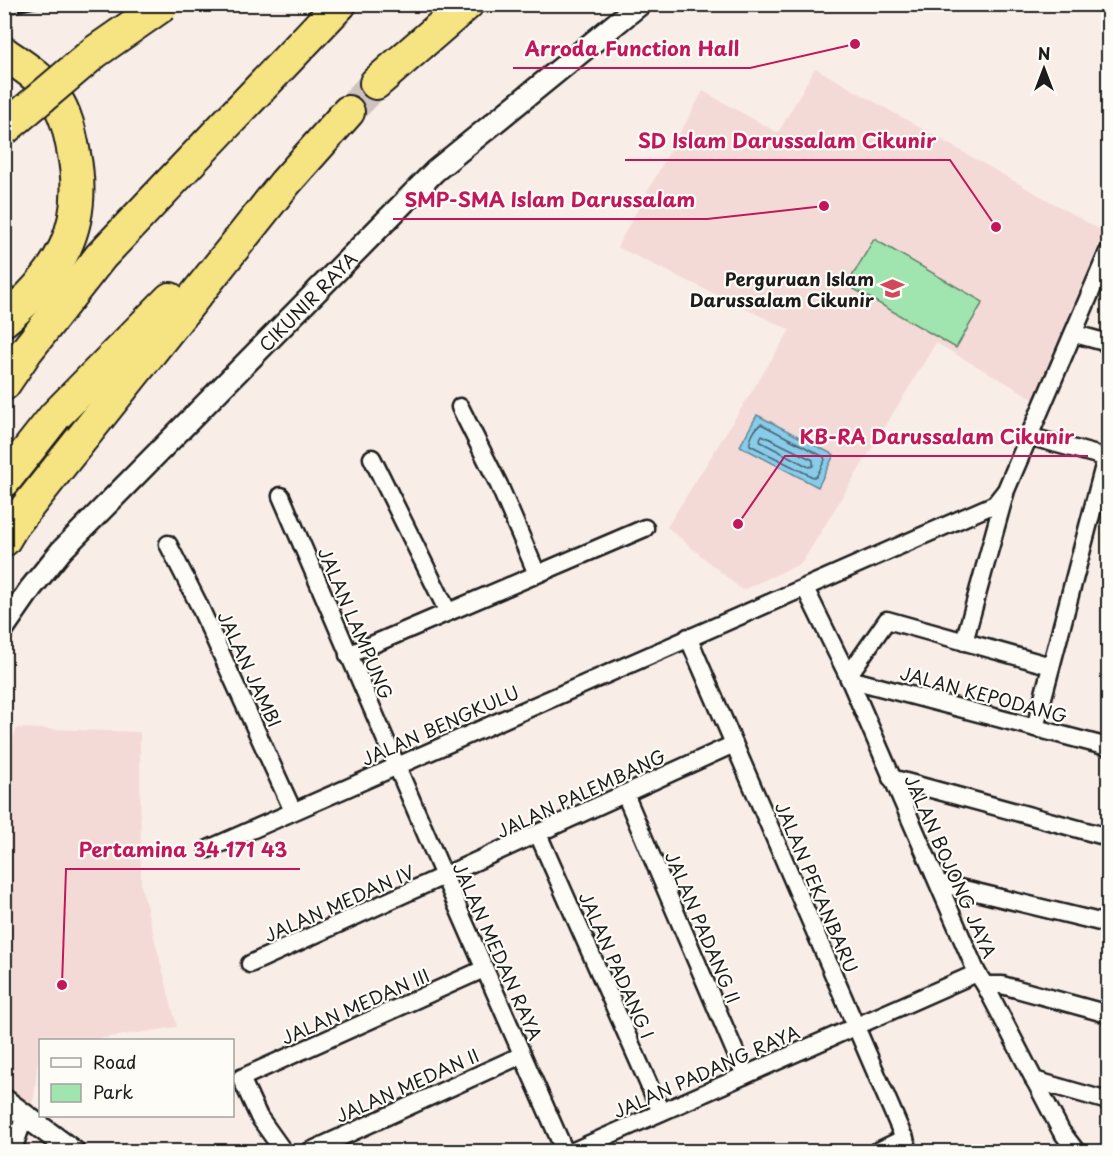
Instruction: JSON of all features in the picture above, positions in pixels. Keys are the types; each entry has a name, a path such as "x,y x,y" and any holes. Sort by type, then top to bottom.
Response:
{"highway":[{"path":"4,129 95,52 164,4"},
{"path":"4,384 27,350 101,256 340,4"},
{"path":"376,83 467,4"},
{"path":"4,53 29,71 52,93 68,120 77,169 76,216 63,253 47,280 23,305 4,320"},
{"path":"4,481 55,416 285,183 348,112"},
{"path":"4,540 13,525 285,183"}],"street":[{"name":"CIKUNIR RAYA","path":"4,627 31,588 61,551 435,171 640,4"},
{"path":"964,642 1006,490 1075,334 1108,252"},
{"path":"1075,334 1108,343"},
{"path":"460,407 499,485 537,574"},
{"path":"1028,436 1107,458 1035,728"},
{"path":"372,458 448,612"},
{"name":"JALAN BENGKULU","path":"208,849 995,504 1006,490"},
{"name":"JALAN LAMPUNG","path":"281,496 396,766"},
{"path":"348,655 645,528"},
{"name":"JALAN JAMBI","path":"168,544 198,603 293,811"},
{"name":"JALAN BOJONG JAYA","path":"805,588 848,678 981,979 1061,1131 1077,1152"},
{"path":"848,678 887,620 1051,666"},
{"name":"JALAN PEKANBARU","path":"688,637 908,1145"},
{"name":"JALAN KEPODANG","path":"848,678 1108,747"},
{"name":"JALAN PALEMBANG","path":"444,876 734,744"},
{"name":"JALAN MEDAN RAYA","path":"396,766 565,1152"},
{"path":"891,778 1108,837"},
{"name":"JALAN PADANG II","path":"625,794 746,1075"},
{"name":"JALAN PADANG I","path":"538,834 661,1112"},
{"name":"JALAN MEDAN IV","path":"250,964 444,876"},
{"path":"939,883 1108,924"},
{"name":"JALAN MEDAN III","path":"284,1152 259,1117 241,1078 484,969"},
{"path":"981,979 1108,1014"},
{"name":"JALAN PADANG RAYA","path":"571,1152 856,1026 981,979"},
{"name":"JALAN MEDAN II","path":"308,1152 522,1055"},
{"path":"1034,1080 1108,1101"},
{"path":"4,1100 74,1152"},
{"path":"12,1152 25,1116"},
{"path":"876,1152 908,1145"}],"shaded area":[{"name":"Perguruan Islam Darussalam Cikunir","path":"815,68 1104,232 1034,399 936,343 802,563 742,590 667,527 790,330 617,247 703,91 778,133"},
{"path":"17,728 140,732 141,885 177,1027 98,1039 39,1039 34,1097 15,1151 5,1151 5,759"}],"green space":[{"path":"874,239 983,302 956,348 847,285"}],"water":[{"path":"757,415 834,455 818,487 740,446"}],"tunnel":[{"path":"348,112 376,83"}],"railway":[{"path":"4,12 40,4"}],"place":[{"name":"Arroda Function Hall","path":"855,44"},
{"name":"SMP-SMA Islam Darussalam","path":"824,206"},
{"name":"SD Islam Darussalam Cikunir","path":"996,227"},
{"name":"Perguruan Islam Darussalam Cikunir","path":"892,288"},
{"name":"KB-RA Darussalam Cikunir","path":"738,524"},
{"name":"Pertamina 34 171 43","path":"62,985"}]}
